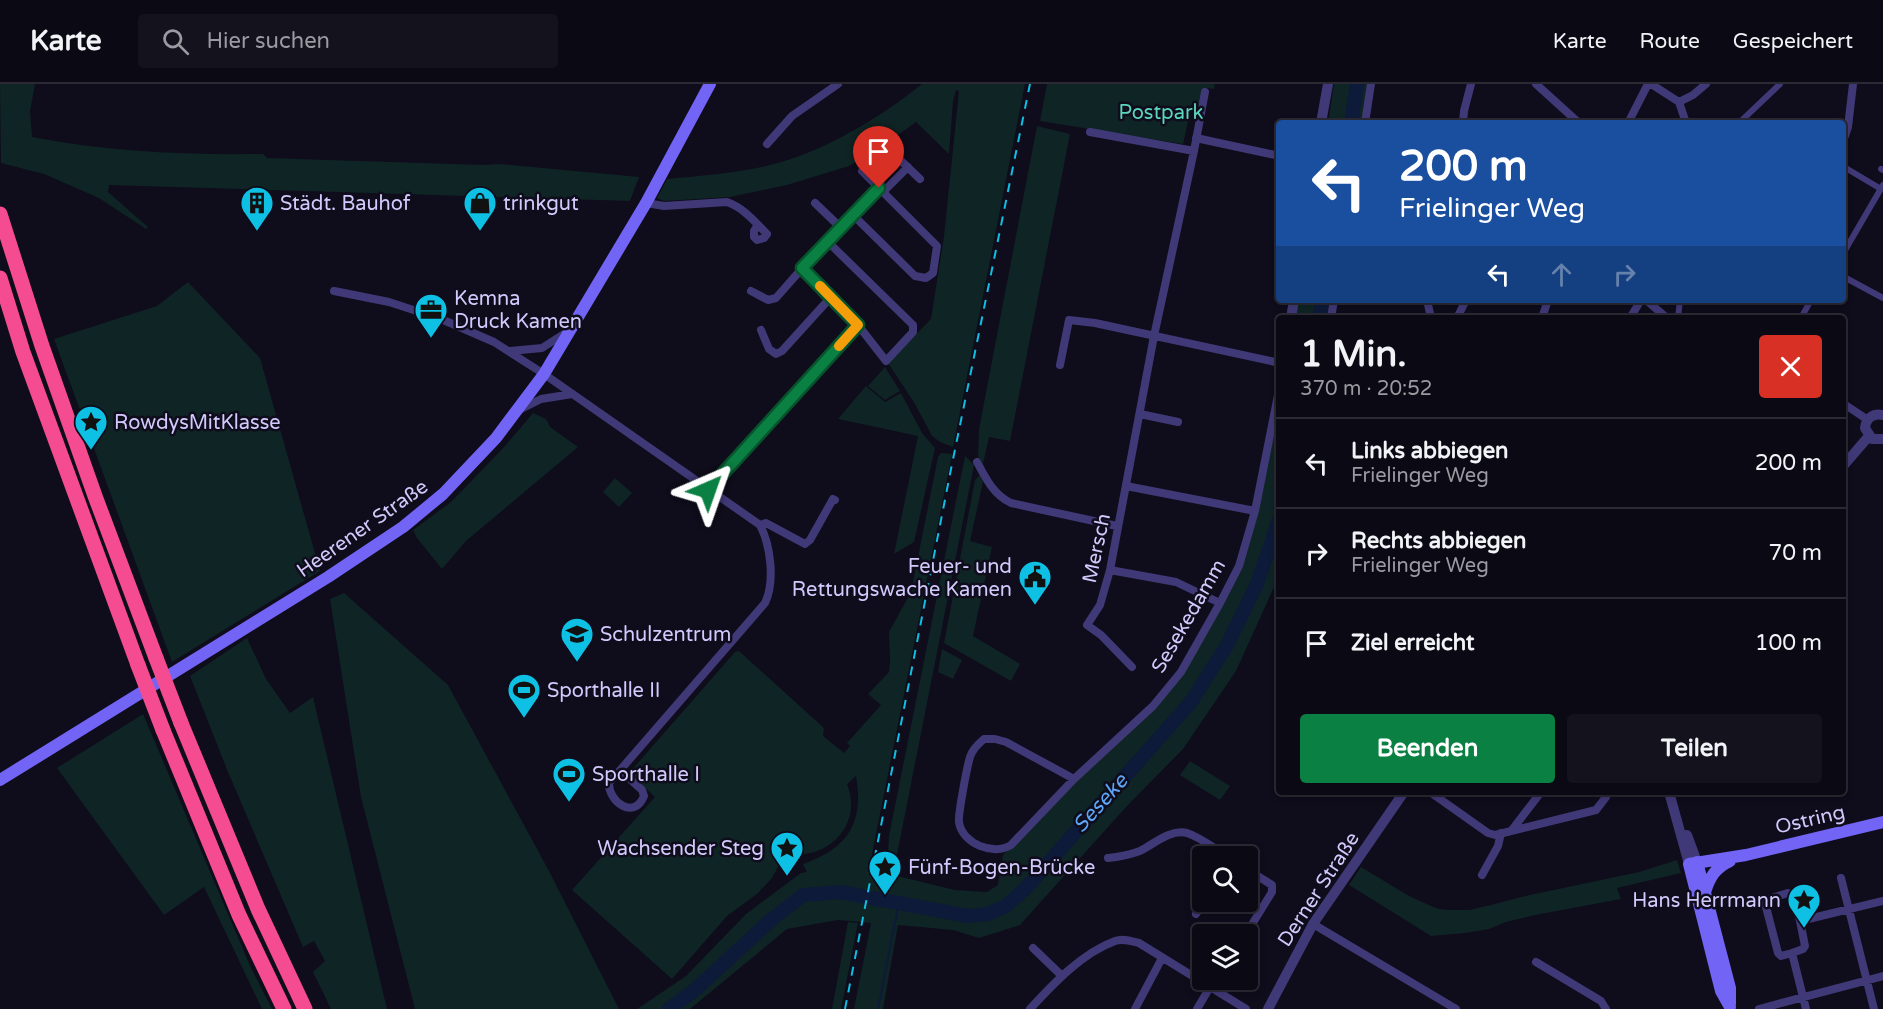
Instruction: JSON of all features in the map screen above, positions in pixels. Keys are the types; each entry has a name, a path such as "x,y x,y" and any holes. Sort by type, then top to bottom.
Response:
{"highway":[{"path":"0,214 42,346 156,658 254,898 305,1009"},
{"path":"0,278 35,385 163,730 239,915 284,1009"}],"main road":[{"name":"Heerener Straße","path":"0,780 285,605 378,544 443,494 482,454 544,374 646,203 710,84"},
{"name":"Ostring","path":"1693,867 1883,822"},
{"name":"Ostring","path":"1693,867 1719,866 1746,855"},
{"path":"1704,894 1710,877 1719,866"},
{"path":"1693,867 1704,894 1730,988 1730,1008"},
{"path":"1693,867 1721,991 1730,1008"}],"street":[{"path":"767,144 792,116 838,84"},
{"path":"1322,120 1328,84"},
{"path":"1365,120 1371,84"},
{"path":"1463,120 1471,84"},
{"path":"1536,84 1576,120"},
{"path":"1630,120 1649,84 1679,102 1685,120"},
{"path":"1679,102 1707,84"},
{"path":"1769,84 1774,90"},
{"path":"1742,120 1780,84"},
{"path":"1846,133 1853,84"},
{"name":"Mersch","path":"1132,667 1101,635 1087,625 1100,604 1110,570 1154,336 1205,92"},
{"path":"1090,132 1194,151"},
{"path":"1196,138 1276,155"},
{"path":"899,159 920,179"},
{"path":"752,291 768,300 776,298 852,214 908,167"},
{"path":"1846,168 1882,187 1846,249"},
{"path":"852,214 915,276 921,279 930,276 935,269 937,246 862,171"},
{"path":"646,203 664,206 727,202 736,205 758,225"},
{"path":"815,203 840,227"},
{"path":"802,268 858,325 885,361 914,328 913,325 827,241"},
{"path":"1846,278 1883,298"},
{"path":"334,291 389,302 441,319 509,351 760,525 768,554 771,584 765,603 620,770 609,783 611,795 625,807 631,809 637,807 644,796 642,790 620,770"},
{"path":"760,330 769,349 776,354 782,351 831,297"},
{"path":"1647,303 1663,315"},
{"path":"1060,365 1069,320 1095,323 1276,362"},
{"path":"708,490 858,325"},
{"path":"509,351 542,348 572,328"},
{"path":"516,412 541,399 572,394"},
{"name":"Sesekedamm","path":"1074,779 1006,742 984,739 970,756 959,822 963,832 974,842 989,850 1006,848 1074,779 1153,706 1181,672 1239,566 1255,511 1276,405"},
{"path":"1846,405 1868,420"},
{"path":"1140,414 1178,422"},
{"path":"1883,415 1874,415 1868,420 1865,428 1869,436 1876,440 1883,439"},
{"path":"1846,463 1869,436"},
{"path":"977,462 992,488 1000,497 1011,503 1118,526"},
{"path":"1126,486 1255,511"},
{"path":"760,525 766,523 805,544 810,540 833,499 835,500"},
{"path":"1110,570 1176,582 1220,603"},
{"name":"Derner Straße","path":"1268,1009 1313,924 1402,795"},
{"path":"1434,795 1488,833 1495,835 1596,810 1606,795"},
{"path":"1512,830 1539,795"},
{"path":"1670,795 1693,867"},
{"path":"1677,795 1689,841 1693,867"},
{"path":"1108,858 1125,856 1170,834 1187,833 1210,846"},
{"path":"1482,875 1498,846 1501,833"},
{"path":"1252,924 1272,892 1272,885 1258,876"},
{"path":"1840,878 1874,1009"},
{"path":"1788,893 1792,896 1805,946 1792,953 1781,956 1778,953 1765,903 1768,899 1788,893"},
{"path":"1800,921 1883,901"},
{"path":"1313,924 1456,1009"},
{"path":"1030,1009 1061,975 1117,940 1138,943 1192,976"},
{"path":"1033,948 1061,975"},
{"path":"1792,953 1806,1009"},
{"path":"1135,1009 1162,958"},
{"path":"1536,962 1601,1001 1606,1009"},
{"path":"1759,1009 1883,976"},
{"path":"1197,1009 1211,990"},
{"path":"1215,990 1246,1009"}],"green space":[{"path":"0,84 35,84 30,111 32,137 61,142 147,152 263,154 267,158 500,164 639,177 630,201 109,185 108,192 148,227 146,229 99,198 44,174 1,163"},
{"path":"922,84 1025,84 953,447 932,436 915,404 888,363 931,319 944,236 959,91 956,90 953,101 949,154 916,122 883,146 849,166 787,185 730,197 664,201 657,198 667,179 753,169 799,156 837,140 890,108"},
{"name":"Postpark","path":"1047,84 1215,84 1214,89 1207,88 1203,107 1191,108 1183,144 1040,121"},
{"path":"1334,84 1372,84 1366,120 1328,120"},
{"path":"1037,126 1070,134 1010,441 989,437 983,464 978,456 979,429"},
{"path":"188,282 260,358 320,571 172,662 54,339 157,306"},
{"path":"1294,303 1334,303 1332,315 1292,315"},
{"path":"885,367 900,391 885,400 868,386"},
{"path":"866,386 885,402 901,393 922,433 935,448 914,542 894,554 918,436 838,419"},
{"path":"1276,404 1276,583 1236,671 1183,749 1126,807 1020,925 979,938 953,930 898,925 883,1009 854,1009 871,923 838,920 787,929 690,1009 637,1009 686,976 746,914 801,873 807,872 803,864 819,858 842,842 855,820 858,793 856,776 847,784 851,798 850,812 847,825 840,836 818,851 790,854 757,894 727,916 672,979 572,890 655,797 629,773 735,652 739,651 824,728 823,736 844,753 850,746 847,743 881,705 868,694 889,672 889,632 911,592 938,457 941,453 952,454 869,869 882,872 885,856 888,853 889,836 965,456 974,465 893,875 955,890 987,892 998,885 1003,855 1175,683 1239,567"},
{"path":"533,413 546,419 550,427 578,447 466,541 442,569 413,530 451,502"},
{"path":"980,475 983,482 970,541 992,547 973,636 1020,664 1011,681 944,643 975,480"},
{"path":"615,478 632,493 619,507 603,492"},
{"path":"344,593 448,685 549,871 619,1009 415,1009 361,797 330,599"},
{"path":"247,638 266,679 290,713 313,697 387,1009 331,1009 313,972 325,961 314,941 303,947 228,772 190,676"},
{"path":"942,649 962,660 953,679 938,672"},
{"path":"143,714 251,968 272,1009 262,1009 204,887 164,915 57,768"},
{"path":"1190,761 1230,786 1220,800 1180,775"},
{"path":"1677,860 1681,873 1617,888 1621,899 1535,915 1489,929 1431,936 1349,885 1361,867 1409,896 1438,909 1469,910 1639,872"},
{"path":"848,922 858,923 841,1009 832,1009"}],"waterway":[{"name":"Seseke","path":"1351,120 1357,84"},
{"name":"Seseke","path":"1320,315 1322,303"},
{"name":"Seseke","path":"669,1009 695,990 772,919 803,895 840,892 968,916 988,914 1006,906 1026,888 1191,702 1227,645 1257,584 1276,529"},
{"path":"878,1009 899,902"}],"railway":[{"path":"845,1009 951,469 1030,84"}],"slow traffic":[{"path":"820,286 858,325 839,346"}],"place":[{"name":"Städt. Bauhof","path":"257,232"},
{"name":"trinkgut","path":"480,232"},
{"name":"Kemna Druck Kamen","path":"431,339"},
{"name":"RowdysMitKlasse","path":"91,451"},
{"name":"Feuer- und Rettungswache Kamen","path":"1035,606"},
{"name":"Schulzentrum","path":"577,663"},
{"name":"Sporthalle II","path":"524,719"},
{"name":"Sporthalle I","path":"569,803"},
{"name":"Wachsender Steg","path":"787,877"},
{"name":"Fünf-Bogen-Brücke","path":"885,896"},
{"name":"Hans Herrmann","path":"1804,929"}],"route":[{"path":"708,490 858,325 802,268 879,188"}]}
